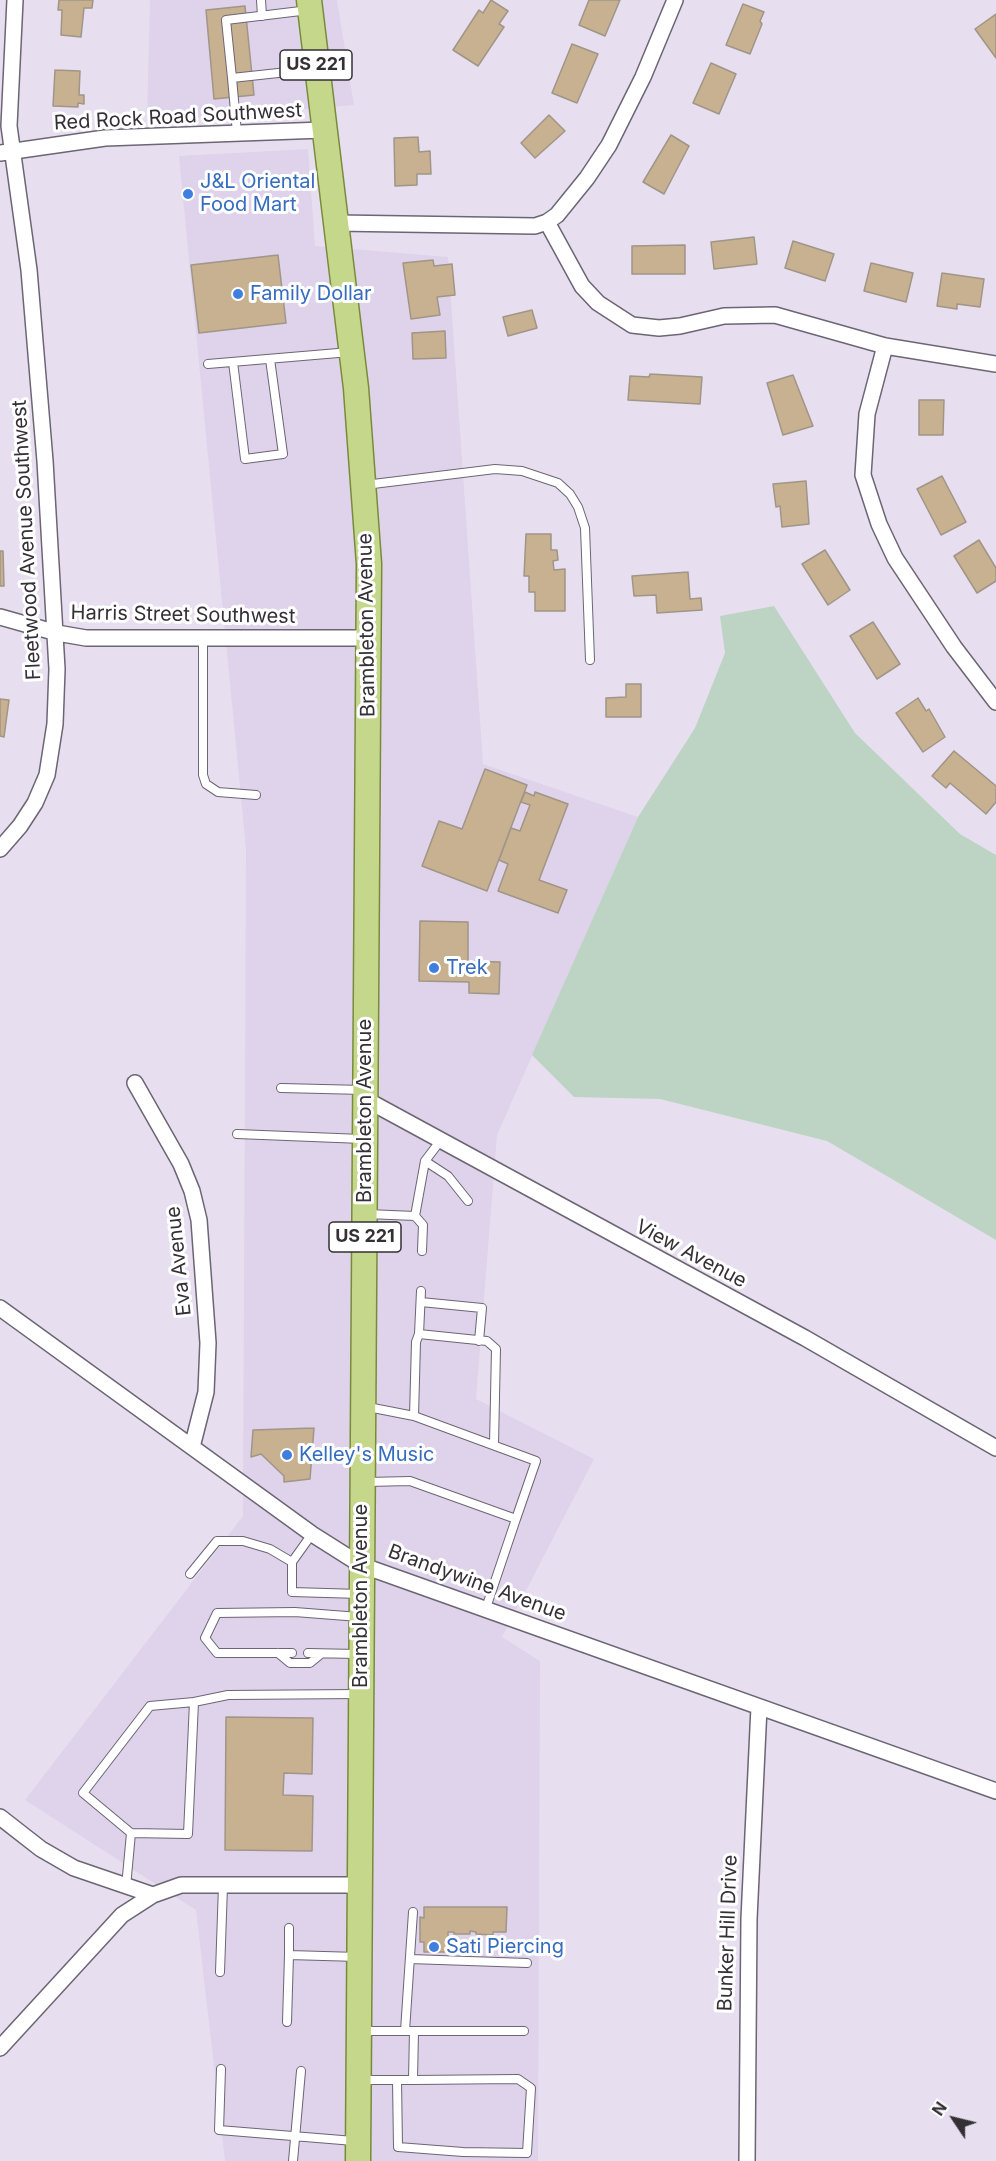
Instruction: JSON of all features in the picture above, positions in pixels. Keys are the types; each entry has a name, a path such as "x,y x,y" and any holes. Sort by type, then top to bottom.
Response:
{"main road":[{"name":"US 221","path":"310,5 323,130 336,223"},
{"name":"Brambleton Avenue","path":"336,223 364,485 369,564 358,2151"}],"street":[{"name":"Fleetwood Avenue Southwest","path":"0,849 35,803 47,775 55,724 57,633 29,270 6,152 15,0"},
{"path":"336,223 535,226 547,222 557,215 587,178 609,145 643,77 675,0"},
{"name":"Red Rock Road Southwest","path":"6,152 105,138 323,130"},
{"path":"547,222 582,286 598,303 632,325 659,328 724,316 775,315 885,346 996,364"},
{"path":"885,346 867,414 863,475 879,524 895,558 954,647 996,702"},
{"name":"Harris Street Southwest","path":"0,617 57,633 86,638 203,640 368,638"},
{"name":"Eva Avenue","path":"135,1083 181,1164 192,1191 199,1220 208,1343 206,1392 192,1447"},
{"name":"View Avenue","path":"365,1094 441,1140 805,1338 996,1448"},
{"name":"Brandywine Avenue","path":"0,1308 312,1534 361,1565 996,1791"},
{"name":"Bunker Hill Drive","path":"747,2161 749,1919 759,1707"},
{"path":"0,1817 41,1849 74,1868 153,1895"},
{"path":"0,2048 122,1916 153,1895 181,1885 360,1885"}],"lane":[{"path":"261,0 262,16"},
{"path":"237,133 226,21 262,16 310,5"},
{"path":"232,78 317,69"},
{"path":"208,364 351,352"},
{"path":"233,362 245,459 284,454 270,359"},
{"path":"364,485 495,469 522,471 558,483 570,494 578,507 585,528 590,660"},
{"path":"203,640 203,775 206,784 218,792 256,795"},
{"path":"280,1088 365,1094"},
{"path":"237,1134 365,1140"},
{"path":"415,1216 425,1161 441,1140"},
{"path":"425,1161 448,1176 468,1201"},
{"path":"365,1214 415,1216 423,1225 422,1251"},
{"path":"414,1416 416,1342 419,1334 421,1291"},
{"path":"421,1302 482,1308 479,1341"},
{"path":"419,1334 487,1341 496,1349 494,1445"},
{"path":"364,1406 414,1416 536,1461 486,1608"},
{"path":"363,1482 410,1481 516,1519"},
{"path":"312,1534 292,1562 292,1592 360,1606"},
{"path":"190,1574 217,1540 243,1541 270,1550 292,1562"},
{"path":"292,1653 217,1653 205,1638 217,1613 295,1612 360,1606"},
{"path":"278,1653 290,1663 310,1663 321,1653"},
{"path":"308,1653 361,1654"},
{"path":"194,1702 188,1834 131,1833 83,1793 150,1706 194,1702 228,1695 361,1694"},
{"path":"126,1887 131,1833"},
{"path":"220,1972 223,1886"},
{"path":"413,1912 410,1959 413,2080"},
{"path":"287,2022 289,1928"},
{"path":"289,1955 359,1957"},
{"path":"410,1959 527,1963"},
{"path":"359,2031 524,2031"},
{"path":"221,2069 219,2130 295,2137 358,2151"},
{"path":"293,2161 301,2071"},
{"path":"358,2080 518,2079 531,2088 527,2153 463,2152 398,2146 397,2080"}],"shaded area":[{"path":"150,0 337,0 354,105 147,122"},
{"path":"308,149 315,246 448,257 483,764 638,817 497,1135 476,1399 594,1459 502,1637 540,1661 538,2161 225,2161 196,1910 25,1800 243,1516 246,849 179,156"}],"green space":[{"path":"774,606 855,733 960,834 996,855 996,1240 827,1141 660,1099 574,1097 532,1055 638,817 695,728 725,653 720,616"}],"building":[{"path":"59,0 93,0 92,8 84,8 81,37 61,35 62,10 58,10"},
{"path":"491,0 508,11 499,24 504,27 478,66 453,50 479,10 483,13"},
{"path":"589,0 620,0 605,36 579,25"},
{"path":"743,4 764,12 760,21 762,24 750,54 726,45"},
{"path":"245,6 254,95 214,99 206,10"},
{"path":"996,14 996,58 975,29"},
{"path":"572,44 598,54 577,103 552,93"},
{"path":"711,63 736,74 719,114 693,103"},
{"path":"55,70 80,71 79,95 84,95 84,104 78,103 78,107 53,106"},
{"path":"549,115 565,131 535,158 521,143"},
{"path":"671,135 689,146 664,194 643,182"},
{"path":"418,137 419,152 430,151 431,174 417,174 417,185 395,186 394,138"},
{"path":"754,237 757,264 714,269 711,242"},
{"path":"793,241 834,254 825,281 785,268"},
{"path":"685,245 685,274 632,274 632,246"},
{"name":"Family Dollar","path":"278,255 286,323 199,333 191,265"},
{"path":"433,260 434,266 452,264 455,295 437,297 440,315 411,319 403,263"},
{"path":"871,263 913,273 906,302 864,291"},
{"path":"942,273 984,279 980,307 957,304 957,309 937,306"},
{"path":"532,310 537,328 508,336 503,317"},
{"path":"445,331 446,358 413,359 412,333"},
{"path":"650,374 702,377 700,404 628,400 630,376 649,377"},
{"path":"793,375 813,426 783,435 767,383"},
{"path":"919,400 944,400 943,435 919,435"},
{"path":"942,476 966,522 941,535 917,489"},
{"path":"806,481 809,524 782,527 780,506 776,507 773,484"},
{"path":"526,534 551,534 551,550 557,550 558,560 553,561 554,570 565,569 565,611 535,611 535,592 529,592 529,576 524,576"},
{"path":"979,540 996,568 996,581 977,593 954,556"},
{"path":"825,550 850,590 828,605 802,564"},
{"path":"0,551 3,551 4,586 0,586"},
{"path":"688,572 690,599 701,598 702,610 657,613 656,595 634,596 632,576"},
{"path":"873,622 900,664 877,679 850,636"},
{"path":"626,684 641,684 641,717 606,717 606,698 626,697"},
{"path":"918,698 926,711 929,709 945,737 923,752 896,713"},
{"path":"0,699 9,700 4,737 0,736"},
{"path":"954,751 996,786 996,802 986,814 950,783 946,788 932,776"},
{"path":"485,769 527,785 487,891 422,866 439,821 462,829"},
{"path":"525,792 534,796 535,792 568,804 539,880 567,890 558,913 498,891 508,864 499,860 511,828 520,831 530,805 521,802"},
{"path":"420,921 468,922 468,961 500,962 499,994 469,993 469,982 419,981"},
{"name":"Kelley's Music","path":"314,1428 310,1479 284,1482 284,1476 261,1454 251,1457 253,1430"},
{"path":"226,1717 313,1718 312,1774 284,1773 283,1795 313,1796 312,1851 225,1850"},
{"path":"424,1907 507,1907 506,1932 493,1932 493,1935 476,1934 470,1931 470,1934 448,1932 448,1952 424,1952 424,1942 420,1942 420,1917 424,1918"}],"place":[{"name":"J&L Oriental Food Mart","path":"188,194"},
{"name":"Family Dollar","path":"238,294"},
{"name":"Trek","path":"434,968"},
{"name":"Kelley's Music","path":"287,1455"},
{"name":"Sati Piercing","path":"434,1947"}]}
